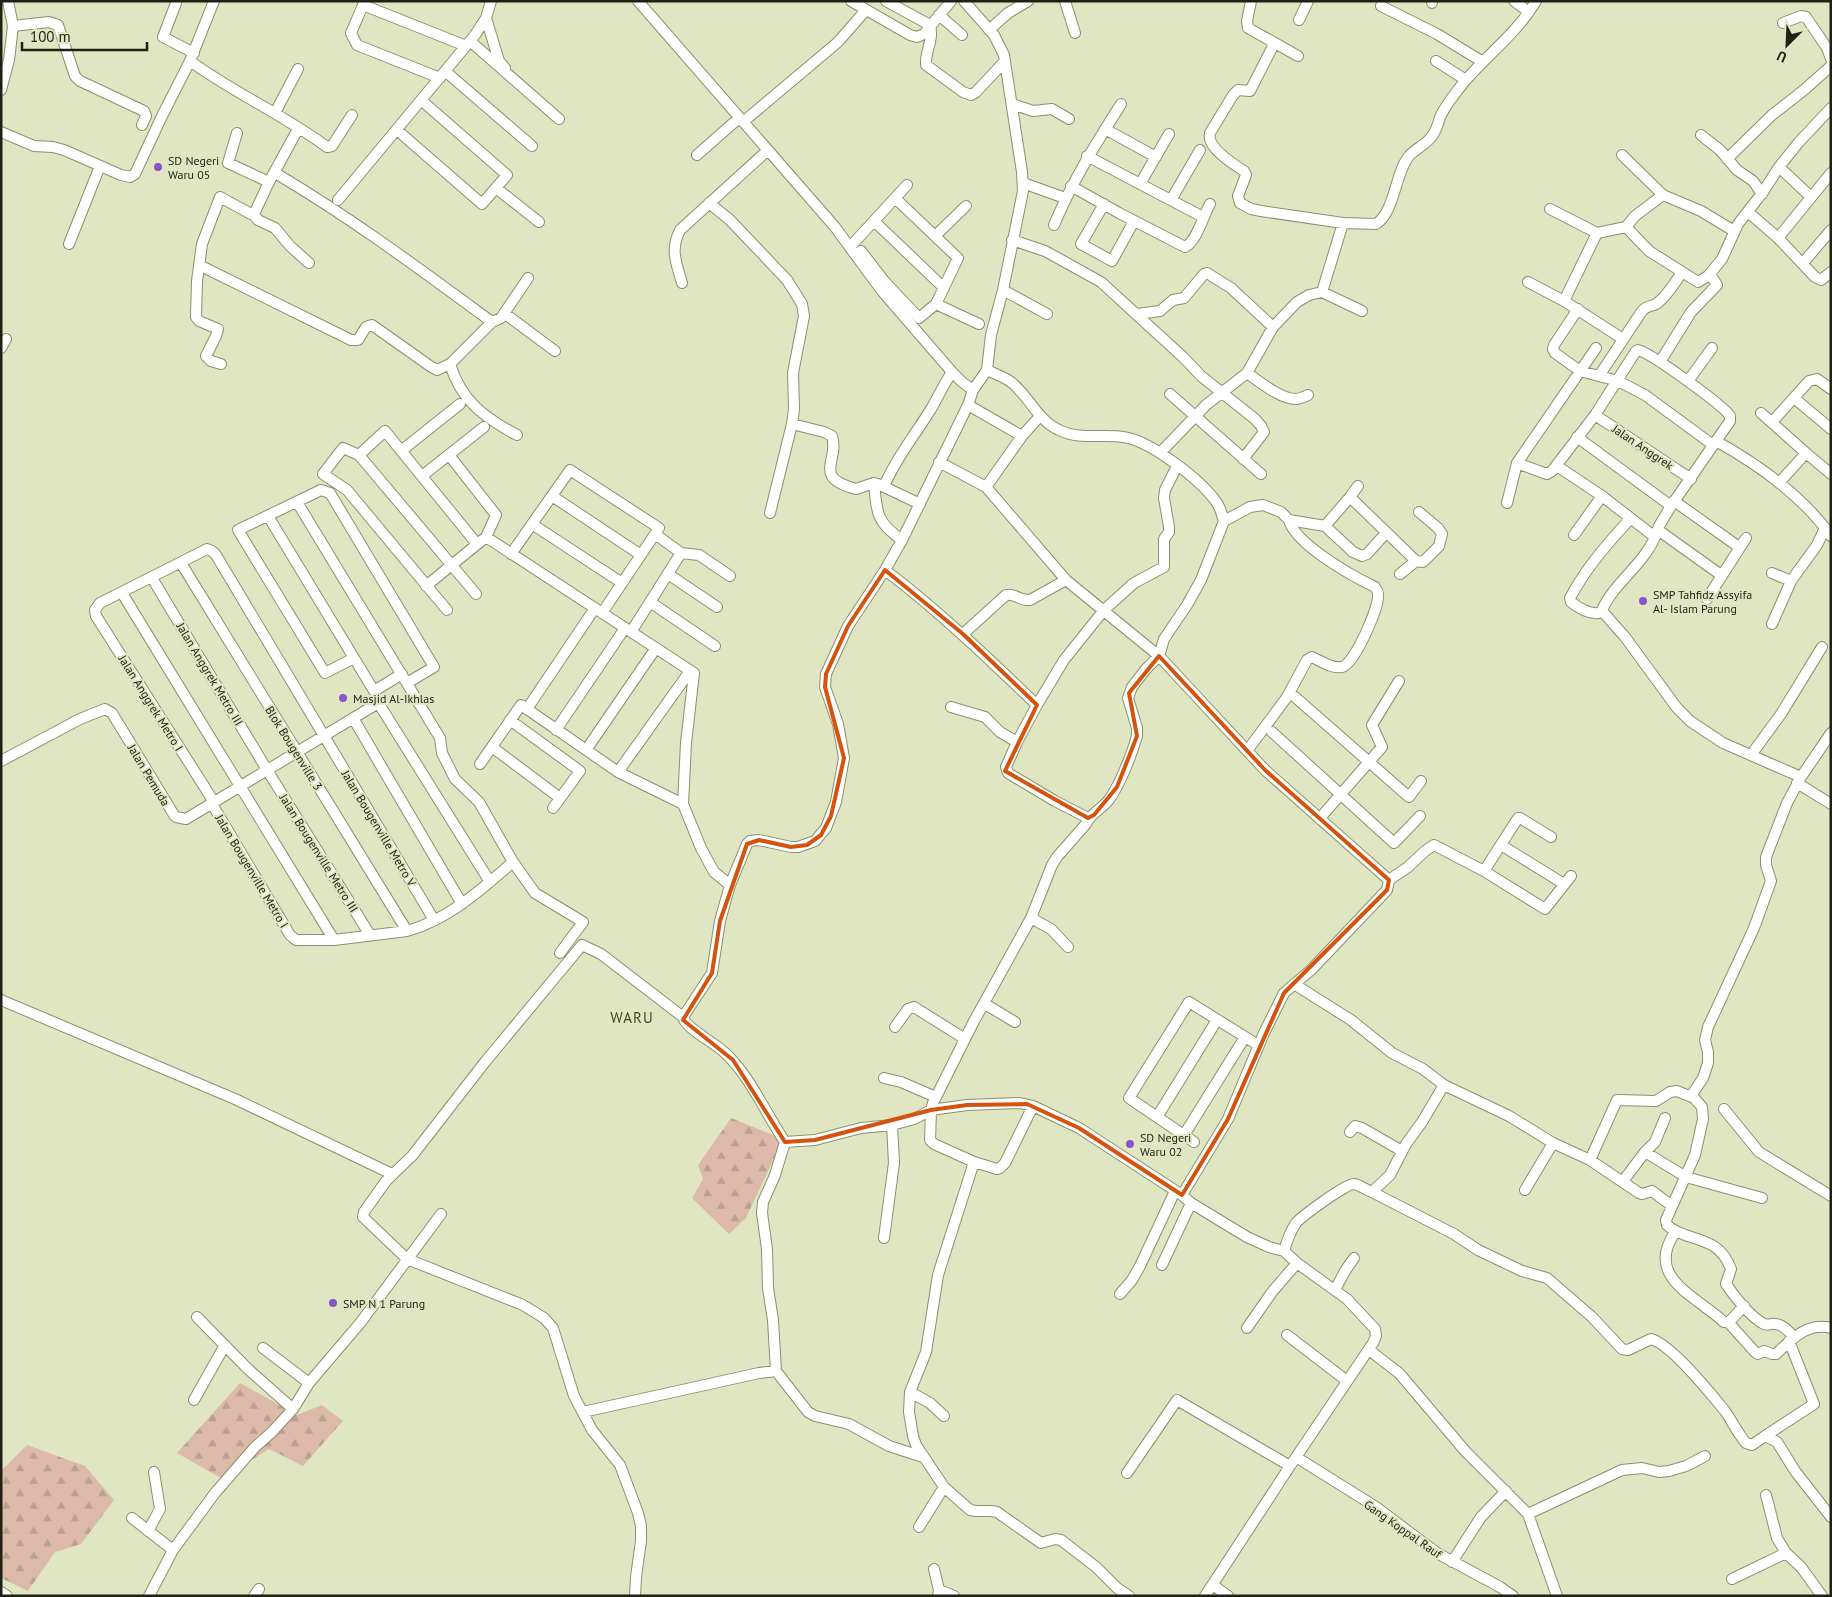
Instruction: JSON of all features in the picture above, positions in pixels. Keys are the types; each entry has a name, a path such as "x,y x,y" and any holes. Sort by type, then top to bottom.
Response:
{"street":[{"path":"1,90 5,58 13,26 8,1"},
{"path":"1,132 29,145 64,150 126,177 135,174 192,57 214,1"},
{"path":"338,200 468,44 486,18 491,1"},
{"path":"638,1 741,120 919,318 936,304 958,258 894,198"},
{"path":"886,1 930,25"},
{"path":"697,155 838,42 859,4 914,36 924,34 951,1"},
{"path":"683,1017 712,973 720,921 730,885 747,844 750,841 759,840 798,847 815,841 826,828 836,802 844,758 838,724 826,687 826,674 848,626 885,570 902,540 974,390 987,370 991,335 1003,290 1023,183 1006,61 997,39 964,1"},
{"path":"989,30 1008,13 1028,1"},
{"path":"1065,1 1075,33"},
{"path":"1251,1 1247,21 1248,28 1298,56"},
{"path":"1299,20 1308,1"},
{"path":"1514,1 1530,12"},
{"path":"1274,44 1250,91 1240,89 1233,94 1208,138 1229,161 1244,172 1246,177 1238,196 1240,203 1251,209 1343,223 1370,224 1380,221 1386,211 1409,156 1426,144 1434,134 1442,114 1466,80 1530,12 1536,1"},
{"path":"176,3 163,37 192,57 206,73 275,113 327,147 330,147 352,115"},
{"path":"532,146 443,74 357,45 351,33 363,5 468,44 511,77 559,119"},
{"path":"1381,6 1437,34 1483,62"},
{"path":"939,15 962,36"},
{"path":"1783,23 1804,15 1827,48 1831,59"},
{"path":"486,18 499,60 511,77"},
{"path":"13,26 49,22 58,25 75,76 80,81 144,111 146,116 142,125"},
{"path":"930,25 932,36 926,65 963,92 971,94 976,92 1006,61"},
{"path":"1436,61 1466,80"},
{"path":"1727,159 1772,115 1831,66"},
{"path":"275,113 298,69"},
{"path":"397,130 482,204 507,175 421,100"},
{"path":"1012,104 1033,112 1052,109 1069,119"},
{"path":"1054,225 1065,198 1087,156 1121,104"},
{"path":"1626,227 1649,251 1698,282 1710,274 1722,259 1734,231 1762,194 1779,167 1799,142 1831,108"},
{"path":"253,214 298,129"},
{"path":"1105,129 1156,157"},
{"path":"237,133 228,162 305,191 492,322"},
{"path":"1140,184 1169,134"},
{"path":"1701,135 1718,148 1737,170 1753,181 1762,194"},
{"path":"682,283 674,251 675,240 680,230 768,150"},
{"path":"1171,200 1200,150"},
{"path":"1622,155 1664,195 1708,215 1734,231"},
{"path":"1087,156 1203,217"},
{"path":"69,244 100,166"},
{"path":"1779,167 1811,197"},
{"path":"1778,238 1831,173"},
{"path":"1023,183 1065,198"},
{"path":"852,245 906,185"},
{"path":"1071,186 1185,247 1196,235 1210,204"},
{"path":"496,188 539,222"},
{"path":"1550,209 1597,233 1626,227 1635,216 1664,195"},
{"path":"221,364 211,361 206,356 218,329 200,321 196,317 202,244 220,197 275,228 290,246 309,263"},
{"path":"709,203 730,220 787,280 802,304 804,316 793,373 794,409 792,424 770,513"},
{"path":"1104,204 1081,244 1112,261 1134,220"},
{"path":"935,236 966,206"},
{"path":"1748,212 1778,238 1815,277 1821,280 1831,272"},
{"path":"874,221 944,288"},
{"path":"1322,292 1343,223"},
{"path":"1803,263 1831,230"},
{"path":"1564,301 1597,233"},
{"path":"1012,240 1045,251 1083,271 1109,288 1201,376 1255,419 1264,432 1243,459"},
{"path":"852,245 882,291 952,372 974,390"},
{"path":"199,265 351,340 358,340 366,327 372,325 434,369 440,369 450,364 492,322 501,318 528,278"},
{"path":"1599,376 1646,306 1656,304 1682,272"},
{"path":"1137,314 1160,311 1172,300 1184,298 1204,274 1207,273 1231,288 1273,327"},
{"path":"1660,362 1691,312 1717,285 1710,274"},
{"path":"1528,282 1578,309 1623,339"},
{"path":"1003,290 1047,314"},
{"path":"1160,453 1221,392 1247,373 1273,327 1296,302 1309,295 1322,292 1362,312"},
{"path":"936,304 979,324"},
{"path":"1578,309 1554,345 1555,353 1580,371 1618,381 1645,395 1714,443 1736,452 1796,497 1828,532 1791,581 1772,624"},
{"path":"504,313 554,351"},
{"path":"1506,503 1517,463 1596,348"},
{"path":"1688,381 1712,348"},
{"path":"1517,463 1547,474 1557,466 1638,350 1688,381 1730,416 1730,421 1658,526 1656,534 1641,560 1607,600 1602,610 1625,637 1672,702 1690,721 1723,743 1799,780 1831,804"},
{"path":"450,364 455,379 472,404 492,422 517,435"},
{"path":"987,370 1011,383 1040,416 1060,431 1080,436 1123,437 1142,441 1195,480 1216,502 1224,521"},
{"path":"884,486 890,471 932,408 952,372"},
{"path":"1247,373 1288,398 1296,399 1308,396"},
{"path":"1772,422 1809,380 1813,379 1824,383 1831,389"},
{"path":"1170,394 1261,474"},
{"path":"1794,398 1831,429"},
{"path":"401,451 460,404"},
{"path":"968,404 1022,436"},
{"path":"1761,413 1831,474"},
{"name":"Jalan Anggrek","path":"1595,414 1691,479"},
{"path":"986,487 1022,436 1040,416"},
{"path":"792,424 824,432 832,436 834,444 829,467 833,478 842,484 856,489 874,483 920,504"},
{"path":"422,476 484,427"},
{"path":"359,455 385,431 477,544"},
{"path":"1577,437 1739,547"},
{"path":"447,610 347,490 323,474 343,448 359,455 476,594"},
{"path":"1779,483 1806,453"},
{"path":"426,586 486,537 496,515 449,455"},
{"path":"939,462 986,487 1066,580 1159,656 1265,770 1389,880"},
{"path":"1088,818 1054,801 1008,773 1006,767 1037,705 1064,660 1104,610 1130,586 1143,577 1164,567 1164,539 1169,532 1164,498 1165,490 1177,466"},
{"path":"1557,466 1602,496 1630,519 1721,575"},
{"path":"511,554 570,470 658,528 622,583 598,611 527,709"},
{"path":"874,483 877,512 880,520 887,530 902,540"},
{"path":"1325,526 1358,486"},
{"path":"268,516 374,691 434,667 330,493 322,490 238,530 325,673 354,658"},
{"path":"552,496 641,555"},
{"path":"1574,535 1602,496"},
{"path":"1350,497 1416,561"},
{"path":"297,502 440,738 442,754 455,779 479,802 513,862 535,893 583,922 560,952"},
{"path":"1033,1106 1010,1153 1000,1168 997,1169 974,1162 931,1143 931,1110 936,1097 1030,918 1052,865 1086,824 1088,818 1099,810 1117,787 1137,736 1137,728 1128,698 1129,693 1146,669 1159,656 1164,639 1187,605 1200,580 1224,521 1250,507 1263,505 1281,512 1289,520 1294,531 1314,550 1374,587 1378,593 1378,602 1362,641 1348,664 1342,667 1334,667 1312,657 1307,660 1287,697 1247,752"},
{"path":"1400,574 1416,561 1425,561 1439,546 1442,537 1438,528 1419,512"},
{"path":"1603,612 1597,614 1590,613 1571,602 1570,598 1581,578 1603,549 1630,519"},
{"path":"1289,520 1325,526 1353,552 1362,556 1367,554 1386,533"},
{"path":"532,524 622,583"},
{"path":"655,534 681,553 699,555 730,576"},
{"path":"486,537 694,673 686,742 683,804 701,848 714,872 730,885"},
{"path":"1707,599 1746,538"},
{"name":"Jalan Bougenville Metro V","path":"181,563 207,549 216,555 434,920"},
{"path":"556,730 650,602 681,553"},
{"path":"181,563 122,593 334,940 407,932 434,920 462,904 513,862"},
{"name":"Blok Bougenville 3","path":"181,563 407,932"},
{"path":"885,570 918,595 963,634 1037,705"},
{"path":"1772,573 1791,581"},
{"path":"668,574 717,607"},
{"name":"Jalan Anggrek Metro III","path":"152,578 267,770"},
{"path":"963,634 1006,596 1013,595 1024,601 1030,600 1066,580"},
{"name":"Jalan Anggrek Metro I","path":"122,593 100,603 95,610 96,616 213,803"},
{"path":"650,602 714,646"},
{"path":"1751,755 1781,714 1822,647"},
{"path":"586,750 656,648"},
{"path":"618,772 690,671"},
{"path":"1320,818 1382,748 1372,725 1399,680"},
{"path":"1296,697 1408,797 1421,781"},
{"name":"Jalan Pemuda","path":"1,762 80,720 105,709 112,713 176,817 186,819 353,718 380,704 490,882"},
{"path":"480,764 521,705 618,772 683,804"},
{"path":"951,707 985,717 1000,732 1017,742"},
{"path":"353,718 462,904"},
{"path":"510,720 580,771 553,808"},
{"path":"1272,732 1394,844 1420,816"},
{"path":"1691,1096 1703,1078 1708,1063 1705,1040 1708,1027 1754,928 1771,880 1765,860 1787,804 1799,780 1831,733"},
{"path":"492,747 560,798"},
{"name":"Jalan Bougenville Metro III","path":"267,770 370,935"},
{"name":"Jalan Bougenville Metro I","path":"213,803 293,938 301,941 334,940"},
{"path":"1484,871 1519,818 1551,837"},
{"path":"1120,1294 1132,1280 1179,1193 1228,1119 1276,1005 1284,993 1311,970 1386,890 1389,880 1434,846 1484,871 1545,909 1567,880 1501,845"},
{"path":"1030,918 1051,928 1068,947"},
{"path":"635,1596 641,1541 638,1513 620,1465 592,1430 574,1396 553,1328 544,1318 523,1305 407,1259 363,1217 364,1212 392,1174 412,1156 485,1062 582,946 601,954 683,1017 686,1024 733,1060 785,1142 775,1175 765,1196 762,1212 767,1249 768,1288 773,1320 776,1371 808,1412 816,1416 849,1424 880,1442 923,1457"},
{"path":"1294,984 1351,1020 1392,1053 1423,1070 1444,1085 1509,1116 1553,1143 1590,1160 1641,1193 1652,1190 1672,1206"},
{"path":"1,1000 235,1099 392,1174"},
{"path":"1194,1142 1129,1098 1189,1002 1258,1046"},
{"path":"984,1004 1015,1022"},
{"path":"895,1027 908,1009 914,1007 965,1039"},
{"path":"1157,1117 1217,1020"},
{"path":"1184,1135 1245,1037"},
{"path":"884,1078 901,1082 936,1097"},
{"path":"1372,1192 1390,1176 1402,1151 1444,1085"},
{"path":"1284,1251 1297,1221 1338,1191 1354,1184 1454,1234 1478,1250 1522,1271 1547,1278 1592,1317 1622,1349 1628,1350 1651,1339 1658,1340 1674,1354 1709,1392 1729,1417 1744,1441 1752,1444 1814,1404 1792,1339 1784,1327 1777,1324 1767,1325 1763,1323 1744,1306 1726,1284 1731,1269 1724,1254 1719,1249 1670,1229 1666,1222 1695,1155 1703,1119 1700,1104 1691,1096 1674,1091 1656,1101 1617,1100 1590,1160"},
{"path":"785,1142 815,1140 861,1128 892,1125 914,1119 931,1110 988,1104 1020,1103 1033,1106 1103,1142 1191,1203 1247,1237 1269,1247 1284,1251 1347,1299 1375,1330 1376,1336 1369,1350 1205,1596"},
{"path":"1724,1109 1763,1155 1831,1196"},
{"path":"1623,1181 1654,1142 1665,1118"},
{"path":"884,1238 894,1163 892,1125"},
{"path":"1350,1132 1355,1126 1362,1128 1402,1151"},
{"path":"1525,1190 1553,1143"},
{"path":"1645,1152 1686,1177 1762,1198"},
{"path":"974,1162 938,1275 926,1352 910,1392 909,1412 913,1436 923,1457 944,1487 970,1510 997,1512 1037,1542 1044,1543 1055,1539 1061,1540 1096,1567 1114,1592 1129,1596"},
{"path":"1162,1264 1191,1203"},
{"path":"149,1596 173,1550 220,1487 255,1446 272,1432 293,1409 309,1384 361,1322 441,1214"},
{"path":"1676,1232 1669,1241 1666,1252 1666,1266 1674,1282 1724,1322 1728,1322 1756,1353 1764,1351 1774,1354 1792,1339 1812,1328 1831,1328"},
{"path":"1335,1290 1354,1258"},
{"path":"1247,1328 1296,1262"},
{"path":"1728,1322 1744,1306"},
{"path":"197,1317 248,1369 293,1409"},
{"path":"1287,1335 1347,1381"},
{"path":"194,1400 225,1345"},
{"path":"263,1348 309,1384"},
{"path":"1369,1350 1399,1373 1448,1433 1528,1514 1557,1596"},
{"path":"583,1412 759,1373 776,1371"},
{"path":"910,1392 930,1403 944,1416"},
{"path":"1127,1473 1177,1400 1290,1466"},
{"path":"1765,1436 1777,1442 1795,1470 1831,1517"},
{"path":"1528,1514 1622,1470 1642,1468 1659,1472 1669,1471 1686,1466 1705,1456"},
{"name":"Gang Koppal Rauf","path":"1296,1457 1376,1507 1428,1548 1513,1596"},
{"path":"148,1531 160,1509 154,1472"},
{"path":"920,1528 944,1487"},
{"path":"1452,1562 1481,1517 1506,1491"},
{"path":"1766,1495 1775,1534 1786,1553 1801,1567 1822,1596"},
{"path":"132,1518 173,1550"},
{"path":"1732,1579 1786,1553"},
{"path":"934,1569 939,1593 954,1596"},
{"path":"1213,1585 1228,1596"},
{"path":"1,1592 7,1596"}],"highlighted area":[{"path":"885,570 963,634 1037,705 1005,771 1088,818 1094,815 1117,787 1137,736 1129,693 1159,656 1265,770 1389,880 1387,890 1284,993 1228,1119 1182,1195 1079,1128 1027,1104 967,1105 931,1110 815,1140 785,1142 733,1060 683,1020 712,973 720,921 747,844 759,840 791,847 807,845 821,835 831,816 844,758 825,687 826,674 848,626"}],"green space":[{"path":"731,1118 783,1139 746,1218 729,1234 692,1198 703,1179 698,1165"},
{"path":"240,1383 297,1415 322,1405 343,1421 303,1466 269,1449 239,1468 228,1482 177,1453"},
{"path":"27,1445 85,1466 114,1500 81,1544 55,1552 28,1591 1,1578 1,1471"}],"place":[{"name":"SD Negeri Waru 05","path":"158,167"},
{"name":"SMP Tahfidz Assyifa Al- Islam Parung","path":"1643,601"},
{"name":"Masjid Al-Ikhlas","path":"343,698"},
{"name":"SD Negeri Waru 02","path":"1130,1144"},
{"name":"SMP N 1 Parung","path":"333,1303"}],"district":[{"name":"WARU","path":"632,1017"}]}
